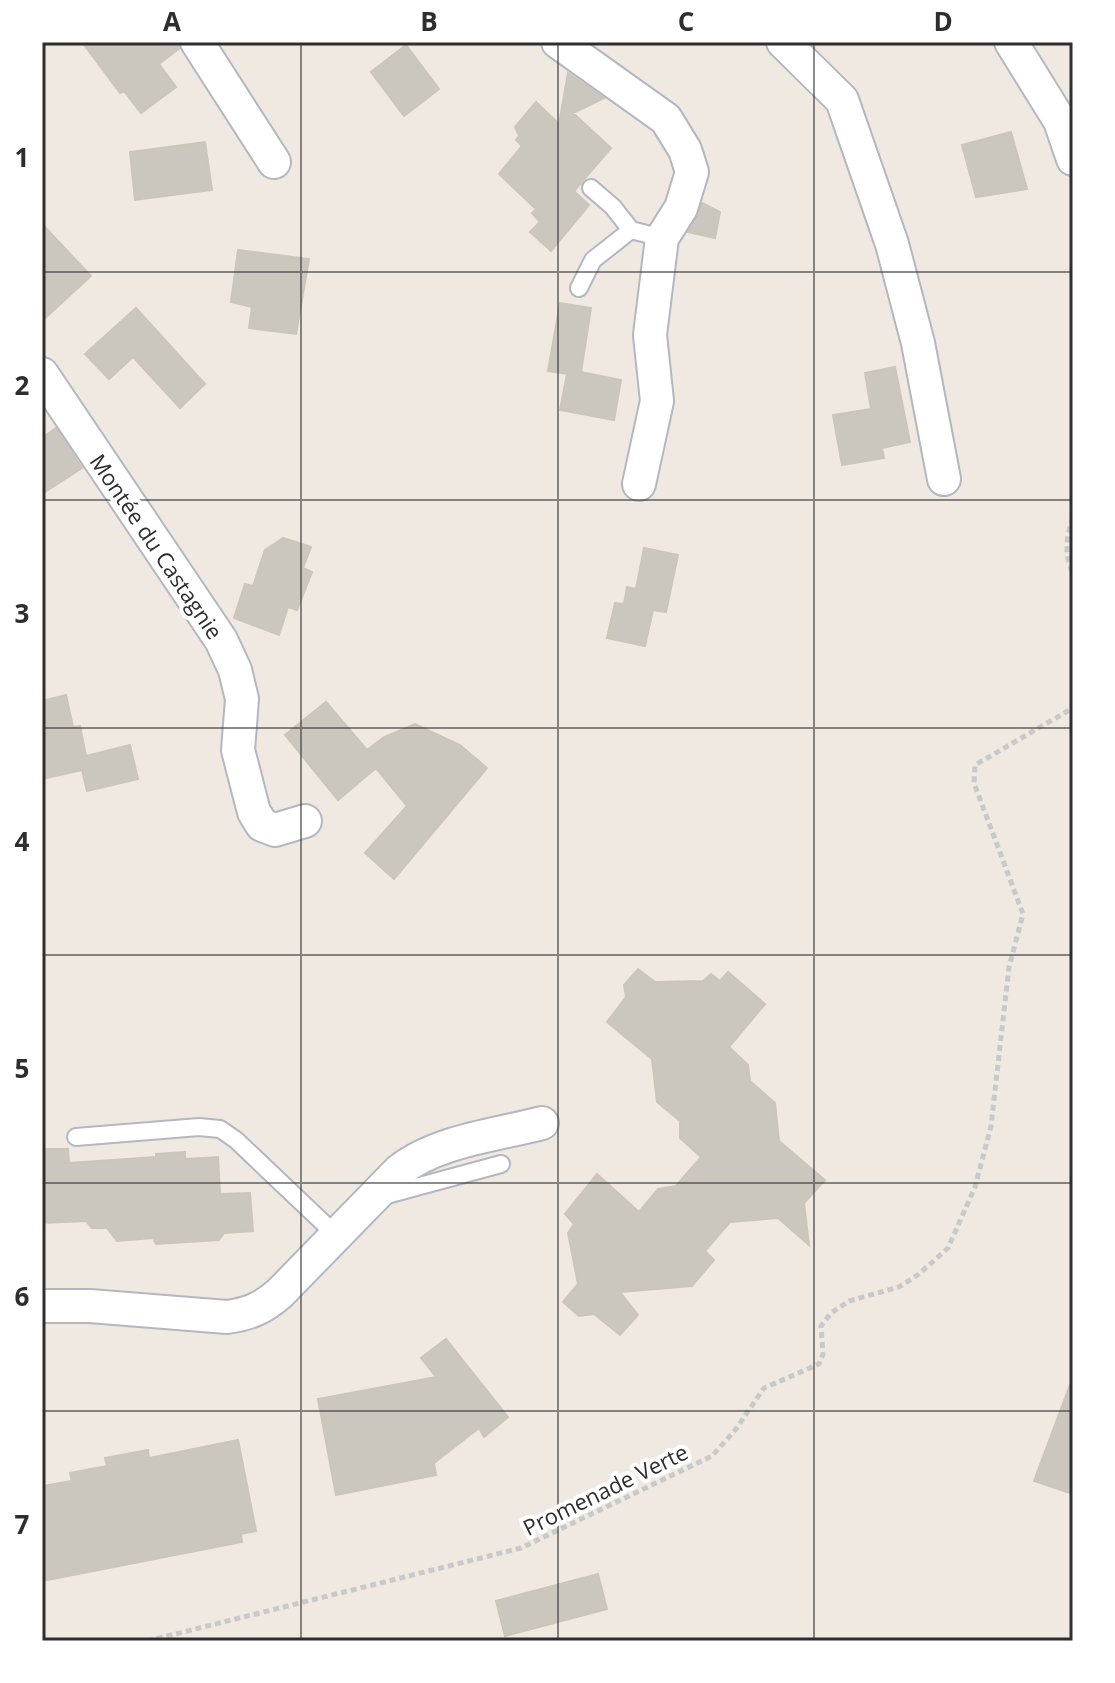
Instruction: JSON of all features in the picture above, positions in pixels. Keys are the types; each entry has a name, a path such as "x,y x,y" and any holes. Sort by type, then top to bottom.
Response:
{"street":[{"path":"197,42 274,162"},
{"path":"558,42 666,119 685,150 692,172 681,208 662,238 650,335 657,401 639,484"},
{"path":"783,42 842,100 892,244 918,343 944,479"},
{"path":"1011,42 1060,121 1073,159"},
{"name":"Montée du Castagnie","path":"42,374 221,640 235,670 242,699 238,750 254,812 262,825 275,830 305,821"},
{"path":"42,1306 90,1306 227,1317 265,1307 414,1159 432,1151 542,1123"}],"lane":[{"path":"591,188 613,207 631,230 662,238"},
{"path":"579,288 593,260 631,230"},
{"path":"76,1137 199,1127 220,1129 236,1140 336,1235"},
{"path":"371,1199 501,1164"}],"path":[{"path":"1073,517 1067,535 1067,561 1073,574"},
{"name":"Promenade Verte","path":"147,1641 521,1548 712,1456 736,1429 764,1388 819,1364 823,1354 821,1326 831,1313 849,1301 899,1287 948,1248 975,1187 991,1126 1009,967 1023,914 974,783 975,765 1073,708"}],"building":[{"path":"82,42 178,42 180,48 159,64 176,87 141,113 124,91 120,93"},
{"path":"406,45 439,89 404,116 371,72"},
{"path":"568,73 604,98 573,113 611,148 574,191 589,205 551,251 530,232 540,222 532,213 536,209 499,174 522,146 516,140 519,136 515,127 536,102 559,124"},
{"path":"1011,132 1027,189 976,197 962,145"},
{"path":"205,142 212,190 135,200 130,152"},
{"path":"702,203 720,212 715,238 688,232"},
{"path":"42,224 91,276 42,321"},
{"path":"238,250 309,259 296,334 249,328 252,307 231,302"},
{"path":"560,303 591,308 581,372 621,380 614,420 560,410 567,374 548,371"},
{"path":"136,308 205,384 180,408 133,357 109,379 85,354"},
{"path":"895,367 910,442 882,448 884,458 842,465 833,415 871,409 865,373"},
{"path":"56,428 82,468 42,494 42,438"},
{"path":"283,538 311,547 303,568 312,572 297,610 288,607 279,635 234,618 245,584 253,586 265,550"},
{"path":"644,548 678,555 666,612 653,610 645,646 607,638 615,603 624,604 627,587 636,589"},
{"path":"66,695 73,727 80,726 86,756 130,745 138,779 87,791 82,770 42,779 42,701"},
{"path":"326,702 367,750 384,737 415,724 460,745 487,768 394,879 365,853 407,806 376,768 338,800 285,735"},
{"path":"638,969 655,982 703,981 711,974 720,981 728,972 765,1004 729,1047 748,1065 750,1081 775,1103 779,1141 825,1180 804,1203 809,1245 778,1218 730,1222 705,1251 714,1260 692,1286 620,1292 638,1315 620,1335 594,1314 579,1316 563,1302 578,1284 568,1233 574,1224 565,1214 597,1174 639,1212 658,1189 676,1186 701,1157 680,1138 680,1121 657,1102 652,1059 607,1022 626,997 624,985"},
{"path":"42,1149 68,1149 69,1163 185,1152 185,1159 218,1157 220,1194 250,1193 253,1231 224,1233 219,1240 156,1244 153,1238 117,1241 107,1228 92,1228 86,1221 42,1223"},
{"path":"446,1339 508,1417 484,1437 479,1428 434,1463 436,1475 336,1495 318,1399 436,1377 421,1358"},
{"path":"1070,1385 1073,1385 1073,1494 1034,1481"},
{"path":"238,1440 256,1531 241,1534 242,1542 42,1581 42,1486 72,1481 70,1473 107,1466 105,1458 148,1450 149,1458"},
{"path":"598,1574 607,1609 505,1636 496,1601"}]}
